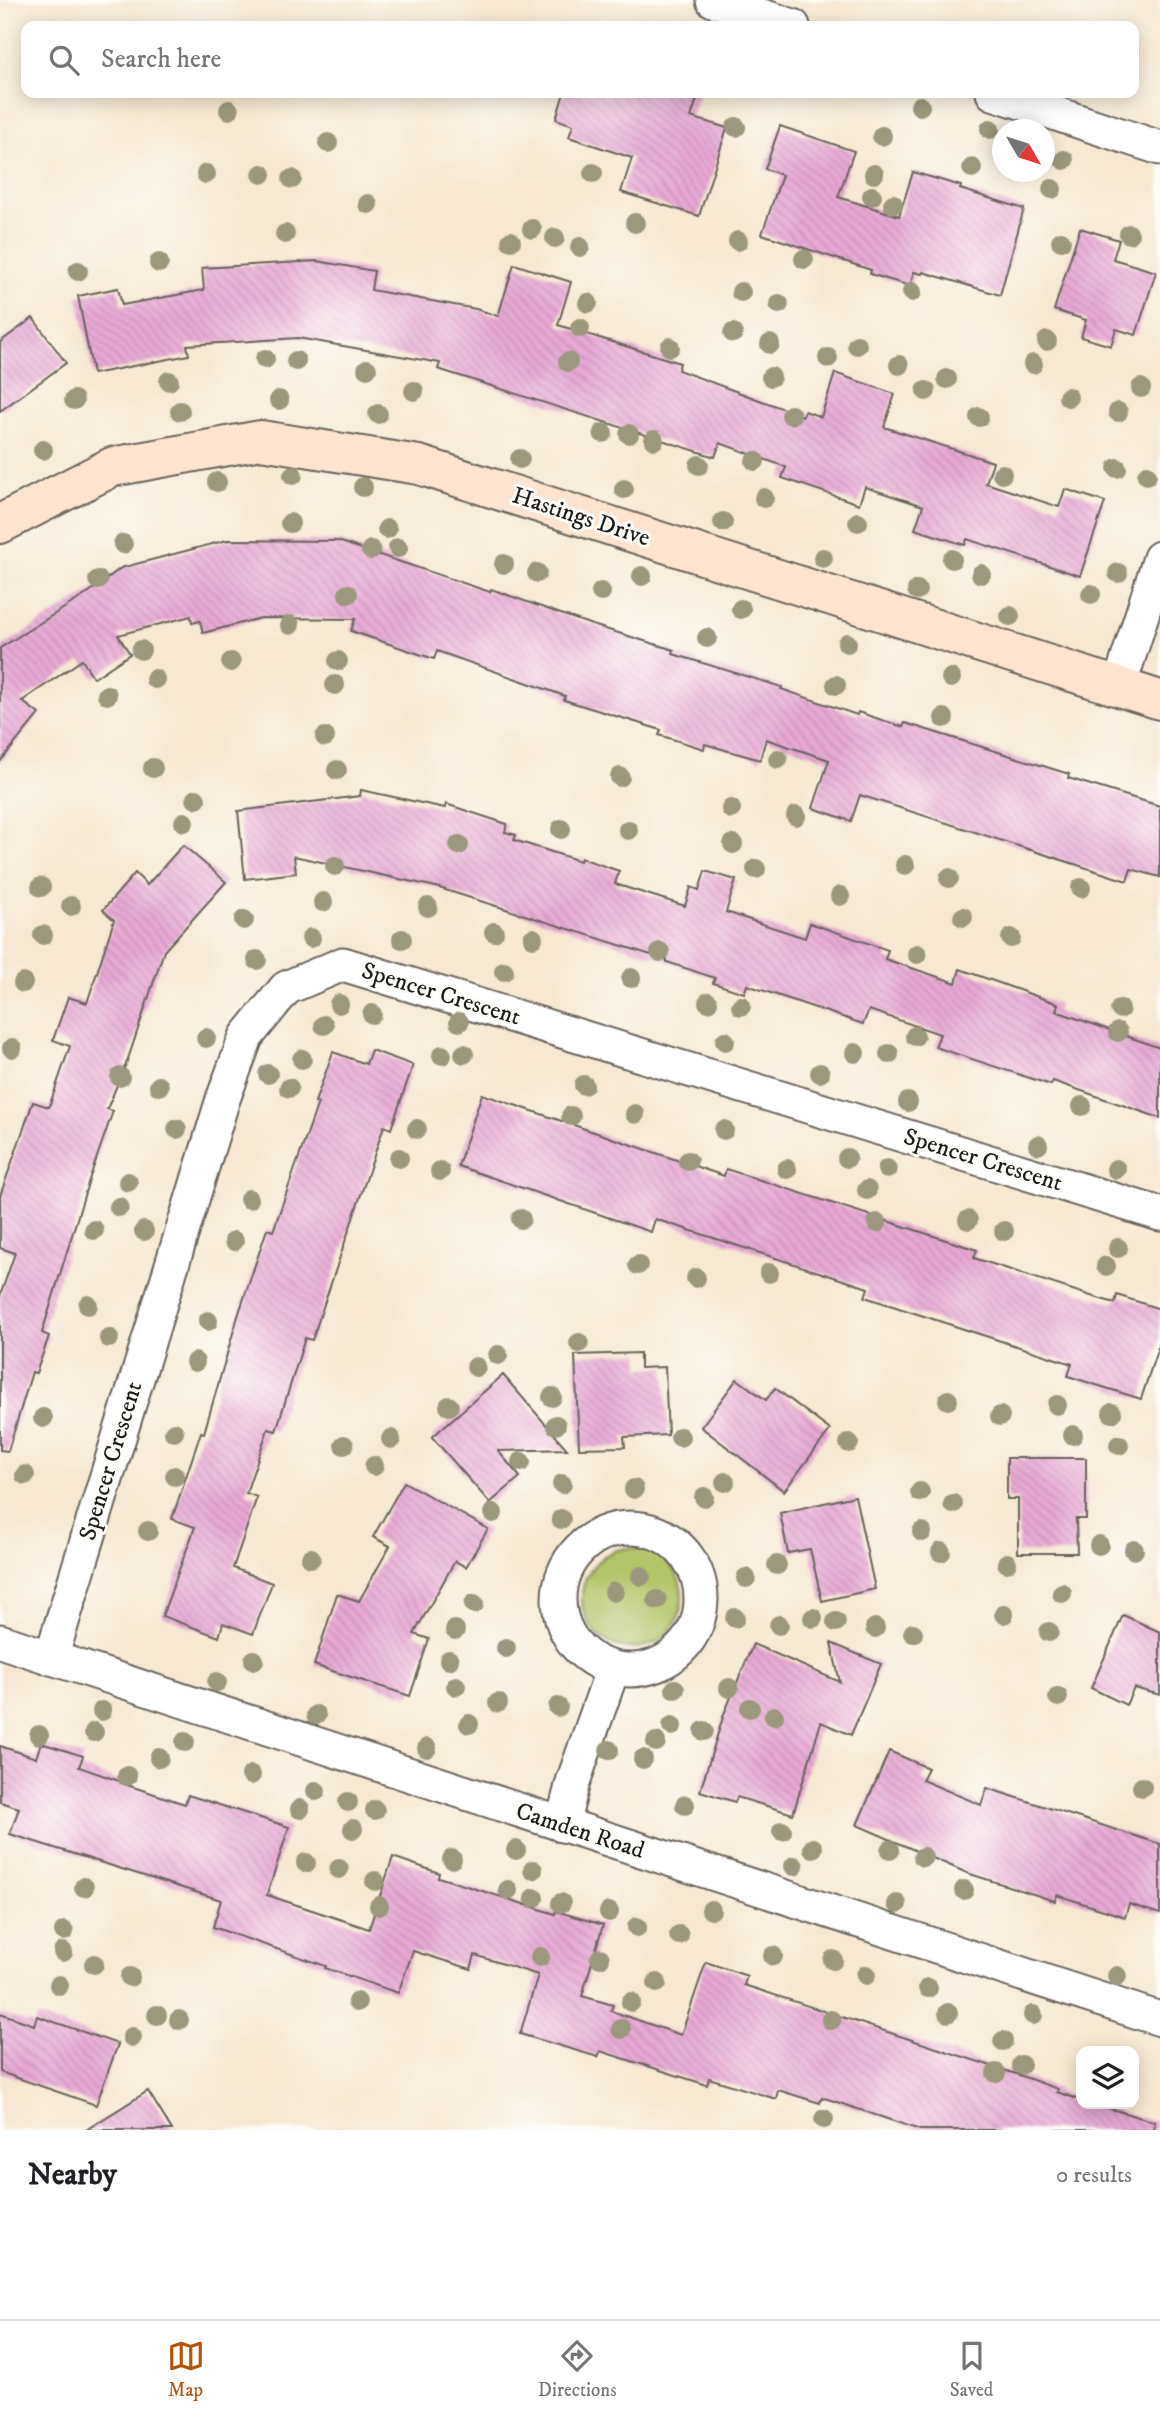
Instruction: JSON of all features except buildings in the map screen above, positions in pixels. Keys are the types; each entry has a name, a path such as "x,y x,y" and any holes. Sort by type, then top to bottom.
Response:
{"street":[{"path":"713,0 778,21"},
{"path":"1008,98 1160,148"},
{"name":"Hastings Drive","path":"0,524 112,467 261,440 419,465 1160,700"},
{"path":"1119,687 1160,558"},
{"name":"Spencer Crescent","path":"51,1658 219,1112 246,1037 286,988 343,964 1160,1214"},
{"path":"628,1528 652,1531 673,1542 690,1560 699,1582 701,1606 695,1630 681,1649 661,1664 638,1670 613,1668 593,1660 576,1645 565,1626 560,1604 561,1581 571,1561 586,1544 605,1532 628,1528"},
{"name":"Camden Road","path":"0,1642 1160,2019"},
{"path":"562,1825 573,1782 613,1668"}],"green space":[{"path":"632,1548 651,1551 668,1562 679,1579 682,1598 679,1617 668,1634 651,1645 632,1648 613,1645 596,1634 585,1617 582,1598 585,1579 596,1562 613,1551"}]}
